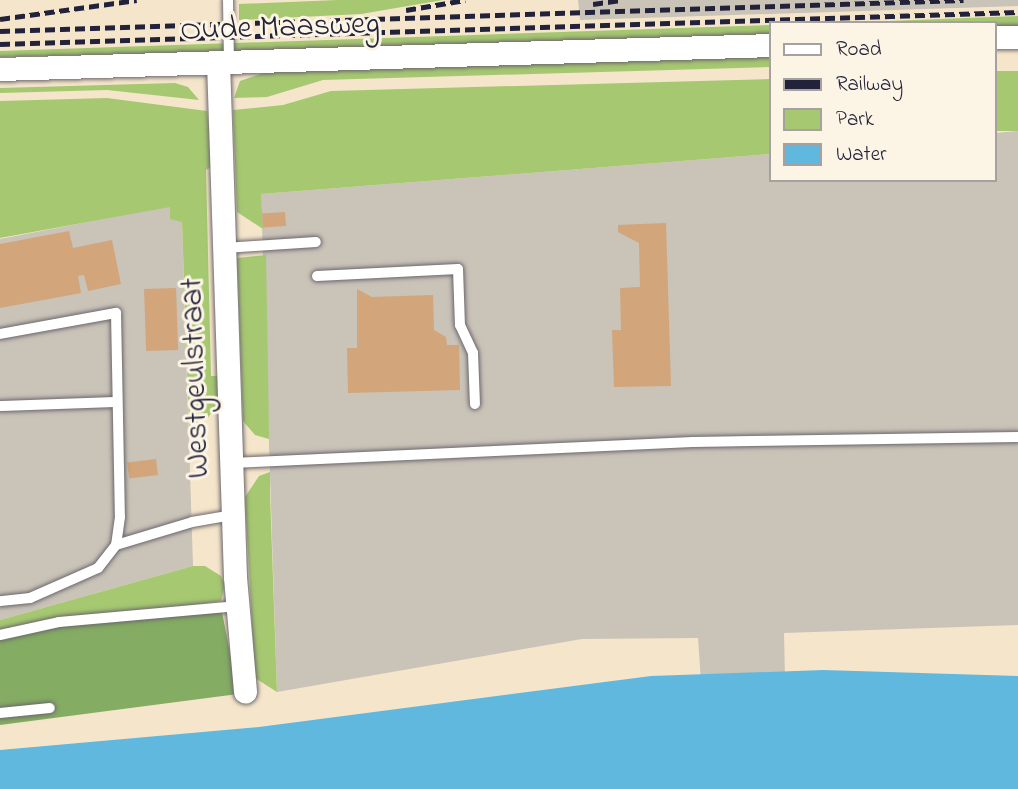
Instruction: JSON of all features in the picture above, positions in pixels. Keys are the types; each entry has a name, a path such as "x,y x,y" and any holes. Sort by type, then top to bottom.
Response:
{"street":[{"path":"997,37 1018,37"},
{"name":"Oude Maasweg","path":"0,69 769,45"},
{"name":"Westgeulstraat","path":"223,62 224,248 233,515 245,692"}],"lane":[{"path":"223,62 228,0"},
{"path":"224,248 316,243"},
{"path":"317,276 458,269 461,333 473,353 475,404"},
{"path":"0,334 116,313 120,517 116,545 98,568 30,598 0,601"},
{"path":"0,406 117,402"},
{"path":"232,463 693,442 1018,437"},
{"path":"116,545 192,522 233,515"},
{"path":"0,635 59,622 238,606"},
{"path":"0,713 50,708"}],"shaded area":[{"path":"578,0 1018,0 1018,6 580,20"},
{"path":"1018,131 1018,625 784,633 787,766 707,768 698,638 582,639 277,692 261,194 769,154 769,182 997,182 997,133"},
{"path":"170,206 182,222 193,566 0,620 0,239"}],"green space":[{"path":"443,0 361,14 239,20 239,4"},
{"path":"1018,16 1018,32 997,33 997,21 889,21"},
{"path":"769,25 769,42 0,57 0,51"},
{"path":"769,55 769,67 323,80 267,97 234,98 240,81 266,72"},
{"path":"997,71 1018,71 1018,131 997,131"},
{"path":"769,79 769,154 261,194 263,229 237,212 233,110 283,105 331,91"},
{"path":"175,83 188,87 199,100 107,90 0,93 0,88"},
{"path":"107,98 207,111 213,166 206,170 211,376 220,376 219,403 206,420 189,426 182,222 170,219 170,207 0,238 0,101"},
{"path":"266,255 269,439 255,435 243,421 237,258"},
{"path":"270,472 277,692 255,678 245,497 259,476"},
{"path":"193,566 205,566 221,576 225,585 221,601 72,622 0,641 0,620"},
{"path":"222,612 238,694 0,725 0,640 72,622"}],"water":[{"path":"823,670 1018,676 1018,789 0,789 0,750 259,727 651,676"}],"building":[{"path":"285,212 286,226 263,228 262,214"},
{"path":"666,223 671,386 614,387 612,330 621,330 620,288 640,287 639,243 618,232 618,225"},
{"path":"69,231 73,248 112,240 121,284 88,291 84,275 78,276 81,293 0,308 0,244"},
{"path":"176,288 178,350 146,351 144,289"},
{"path":"357,289 372,297 433,295 434,330 446,337 447,345 459,345 460,390 348,393 347,348 357,348"},
{"path":"156,459 158,475 129,478 127,463"}],"railway":[{"path":"0,19 137,0"},
{"path":"406,10 465,0"},
{"path":"593,4 621,0"},
{"path":"0,31 964,0"},
{"path":"0,44 1018,12"}]}
